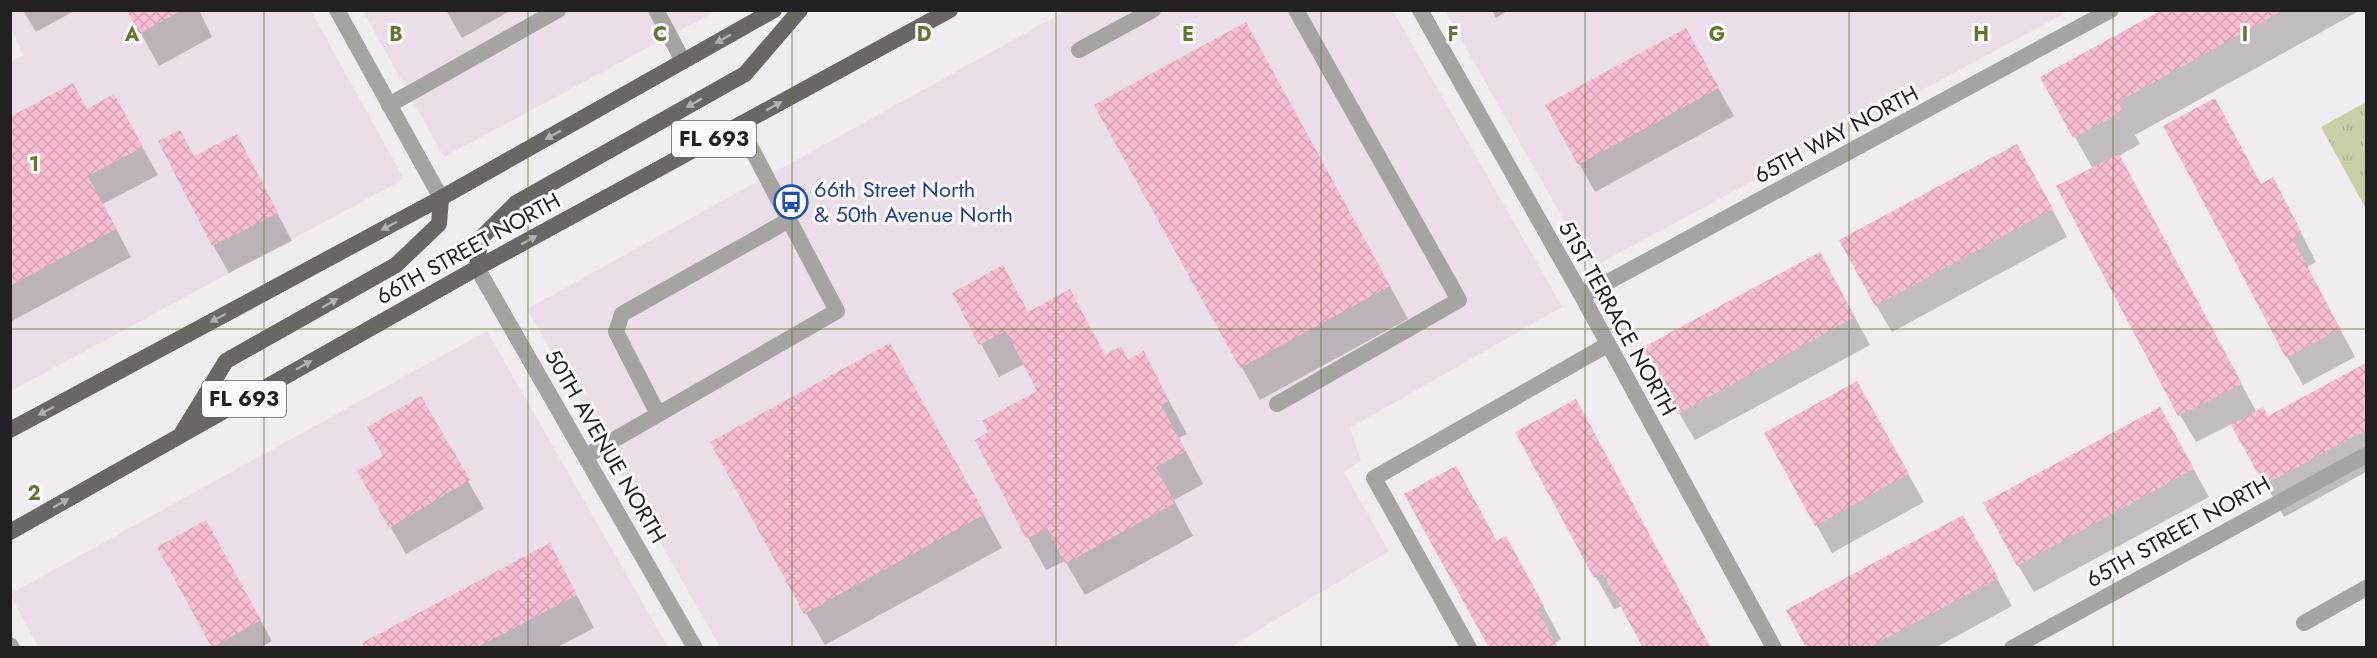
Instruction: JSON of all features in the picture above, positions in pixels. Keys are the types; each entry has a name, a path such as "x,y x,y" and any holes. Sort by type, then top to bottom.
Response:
{"main road":[{"path":"10,430 441,198 774,10"},
{"path":"477,268 480,239 516,203 745,74 800,10"},
{"name":"66TH STREET NORTH","path":"10,532 477,268 950,10"},
{"path":"181,435 226,362 396,265 439,224 441,198"}],"street":[{"path":"337,10 441,198"},
{"path":"389,105 558,10"},
{"path":"656,10 683,61"},
{"path":"1079,50 1153,10"},
{"path":"1277,404 1459,300 1296,10"},
{"name":"51ST TERRACE NORTH","path":"1420,10 1582,296 1606,345 1774,648"},
{"name":"65TH WAY NORTH","path":"1582,296 2111,10"},
{"path":"586,456 837,311 739,125"},
{"path":"658,414 616,332 622,314 789,220"},
{"name":"50TH AVENUE NORTH","path":"477,268 695,648"},
{"path":"1469,648 1374,477 1606,345"},
{"name":"65TH STREET NORTH","path":"2012,648 2367,455"},
{"path":"2304,623 2367,588"}],"shaded area":[{"path":"1067,10 1393,11 1562,307 1350,428 1361,461 1344,472 1389,551 1229,648 720,647 527,309"},
{"path":"11,11 311,11 404,179 11,391 10,62 23,55 11,28"},
{"path":"363,11 716,11 444,157"},
{"path":"1445,11 2069,11 1591,268"},
{"path":"487,331 668,647 38,647 10,594"}],"green space":[{"path":"2366,102 2366,209 2321,127"}],"building":[{"path":"127,10 182,10 139,34"},
{"path":"2162,10 2284,10 2118,102 2123,111 2073,138 2040,77"},
{"path":"1246,22 1390,286 1240,368 1094,105"},
{"path":"1686,28 1719,88 1578,165 1545,105"},
{"path":"73,83 87,109 114,94 143,147 88,176 116,229 10,286 10,117"},
{"path":"2215,98 2261,184 2273,177 2302,234 2293,239 2340,329 2286,358 2163,126"},
{"path":"180,130 194,156 237,134 278,213 212,246 158,141"},
{"path":"2017,144 2053,209 1875,306 1839,240"},
{"path":"2119,154 2242,384 2178,416 2056,186"},
{"path":"1820,252 1855,317 1678,414 1642,348"},
{"path":"1003,265 1028,312 1070,289 1105,355 1121,346 1128,360 1144,351 1169,401 1161,405 1186,451 1156,467 1175,503 1065,564 1047,528 1026,539 975,440 988,432 982,421 1037,391 1006,331 979,345 952,293"},
{"path":"890,343 985,514 804,614 710,442"},
{"path":"2366,363 2366,430 2264,485 2231,425 2263,407 2268,416"},
{"path":"1857,381 1909,474 1815,526 1764,433"},
{"path":"421,396 470,480 389,528 357,471 383,456 367,427"},
{"path":"1576,399 1711,648 1643,648 1603,574 1594,578 1515,432"},
{"path":"2160,407 2194,469 2017,566 1983,503"},
{"path":"1456,466 1497,541 1506,536 1544,606 1538,610 1558,648 1489,648 1404,494"},
{"path":"1963,515 1998,578 1868,648 1806,648 1786,610"},
{"path":"206,520 261,620 212,648 157,547"},
{"path":"550,543 577,595 476,648 364,648 362,643"}],"place":[{"name":"66th Street North & 50th Avenue North","path":"791,202"}]}
